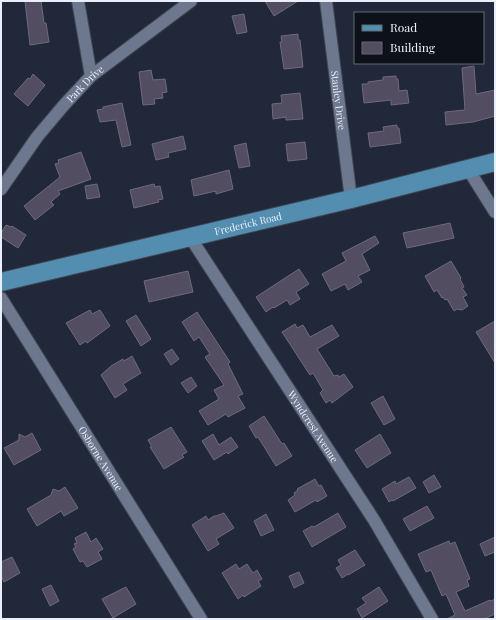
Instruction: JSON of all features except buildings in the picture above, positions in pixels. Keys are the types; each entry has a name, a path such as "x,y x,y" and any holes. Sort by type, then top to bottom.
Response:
{"main road":[{"name":"Frederick Road","path":"1,282 351,199 495,162"}],"street":[{"path":"78,1 91,76"},
{"name":"Park Drive","path":"1,189 37,137 91,76 191,1"},
{"name":"Stanley Drive","path":"326,1 351,199"},
{"path":"468,169 495,212"},
{"name":"Wyndcrest Avenue","path":"190,237 374,520 432,619"},
{"name":"Osborne Avenue","path":"1,298 200,619"}]}
